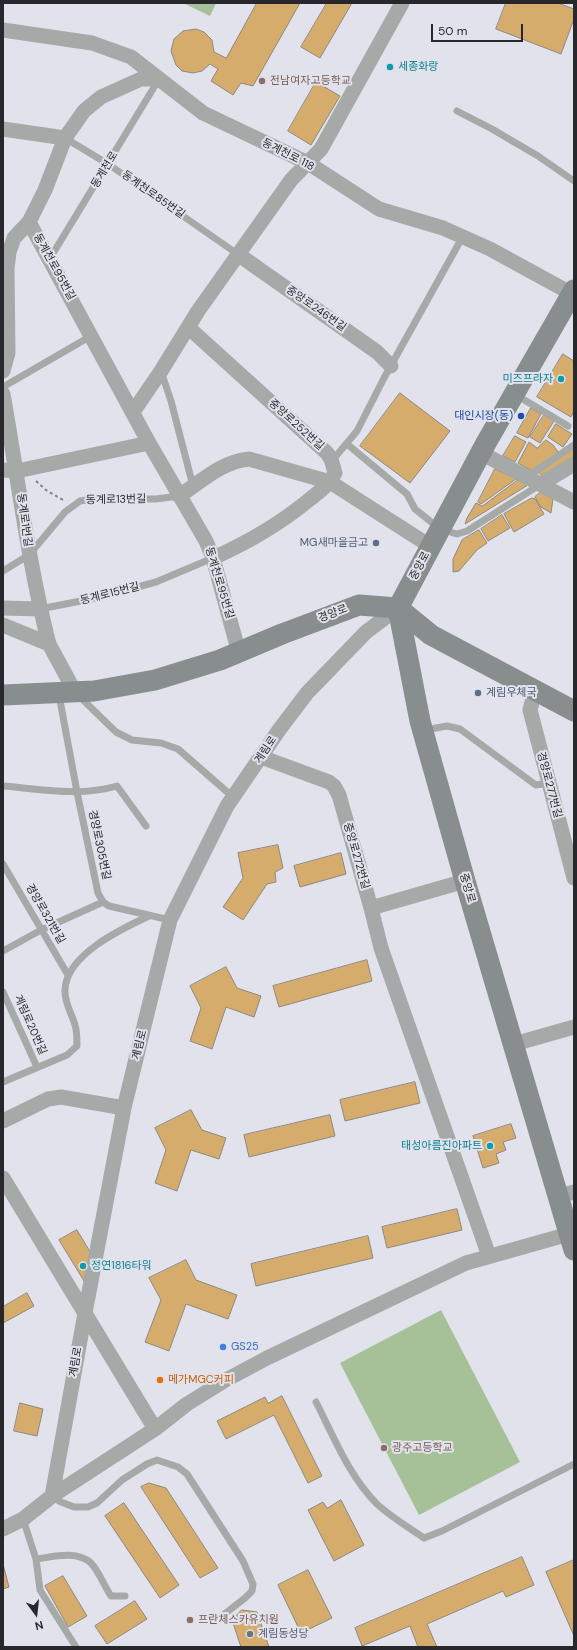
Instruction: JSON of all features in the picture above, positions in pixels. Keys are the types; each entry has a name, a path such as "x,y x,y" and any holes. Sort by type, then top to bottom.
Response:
{"main road":[{"name":"중앙로","path":"572,1242 566,1194 514,1044 465,881 423,730 414,696 398,608 481,453 573,293"},
{"name":"경양로","path":"3,695 113,688 155,680 240,653 282,634 359,605 398,608"},
{"path":"398,608 431,635 574,711"}],"street":[{"path":"133,412 198,312 291,180 322,149 388,26 402,3"},
{"name":"동계천로 118","path":"3,30 92,42 131,57 202,113 308,163 379,209 443,228 463,236 573,293"},
{"name":"동계천로95번길","path":"159,79 141,79 101,97 84,111 65,138 45,190 29,222 149,443 206,542 213,558 240,653"},
{"path":"3,129 65,138"},
{"path":"3,371 8,353 8,238 29,222"},
{"name":"중앙로246번길","path":"239,255 377,352 391,366"},
{"name":"중앙로252번길","path":"189,328 327,453 332,462 335,473 330,482"},
{"name":"동계로1번길","path":"3,394 29,555 40,609 49,644 67,692"},
{"path":"15,470 149,443"},
{"path":"481,453 574,502"},
{"path":"179,496 213,471 237,461 249,459 330,482 435,538"},
{"path":"541,484 574,464"},
{"path":"213,558 242,546 263,534 289,517 330,482"},
{"name":"동계로15번길","path":"3,608 40,609"},
{"name":"계림로","path":"52,1496 124,1108 170,920 227,806 307,693 366,632 398,608"},
{"path":"3,625 49,644"},
{"name":"경양로277번길","path":"535,691 530,710 574,878"},
{"name":"중앙로272번길","path":"261,757 329,782 334,786 339,795 371,908"},
{"path":"465,881 371,908 386,962 489,1256"},
{"path":"514,1044 574,1027"},
{"path":"3,1121 48,1099 61,1097 124,1108"},
{"path":"3,1178 155,1429"},
{"path":"3,1528 23,1519 52,1496 155,1429 187,1404 224,1381 267,1358 466,1263 489,1256 572,1242"}],"lane":[{"name":"동계천로","path":"49,260 159,79"},
{"path":"457,111 492,129 538,156 574,182"},
{"name":"동계천로85번길","path":"65,138 108,164 239,255"},
{"path":"332,462 357,431 463,236"},
{"path":"3,386 92,336"},
{"path":"161,371 172,401 193,486"},
{"path":"514,394 568,426"},
{"path":"347,444 407,494 415,509 435,538 467,531 541,484"},
{"path":"527,477 574,445"},
{"name":"동계로13번길","path":"29,555 65,512 80,501 94,499 156,499 179,496"},
{"path":"3,571 29,555"},
{"name":"동계로15번길","path":"40,609 129,590 156,582 213,558"},
{"path":"67,692 116,732 132,740 161,743 178,749 233,798"},
{"name":"경양로305번길","path":"67,692 77,792 98,893 103,902"},
{"path":"423,730 447,726 460,729 536,785 549,783"},
{"path":"3,786 77,792 100,791 117,786 146,826"},
{"name":"경양로321번길","path":"3,864 68,975"},
{"path":"3,950 103,902 109,906 170,920"},
{"path":"68,975 78,961 97,946 126,927 149,916"},
{"name":"계림로20번길","path":"3,1082 67,1055 77,1046 76,1027 66,1000 65,990 68,975"},
{"name":"계림로20번길","path":"3,992 36,1067"},
{"path":"316,1402 346,1462 368,1493 397,1520 424,1538 442,1531 574,1464"},
{"path":"52,1496 61,1502 74,1507 88,1507 97,1503 122,1480 147,1464 157,1460 178,1467 187,1474 243,1561 253,1584 252,1591 246,1598 222,1616"},
{"path":"23,1519 36,1559 40,1590 76,1647"},
{"path":"36,1559 68,1556 85,1559 92,1564 110,1596 125,1596"}],"path":[{"path":"15,470 73,506"}],"green space":[{"path":"183,3 216,3 210,16"},
{"path":"441,1310 520,1462 419,1515 340,1363"}],"building":[{"path":"257,3 300,3 253,86 241,83 233,95 211,81 218,69 210,64 202,71 193,73 182,71 176,65 171,51 174,39 183,31 196,29 204,32 212,40 214,52 226,58"},
{"path":"327,3 352,3 320,58 301,47"},
{"path":"506,3 558,3 574,9 574,19 561,54 496,29"},
{"path":"316,82 340,96 311,145 288,131"},
{"name":"미즈프라자","path":"563,354 574,361 574,411 571,417 537,397"},
{"path":"400,393 450,431 410,483 360,446"},
{"path":"531,408 541,414 528,438 517,433"},
{"path":"544,415 554,421 540,443 530,437"},
{"path":"556,424 572,434 563,447 548,437"},
{"path":"515,436 526,442 515,462 503,456"},
{"path":"546,440 553,445 559,453 532,471 518,463 529,442 537,448"},
{"path":"574,449 574,459 544,477 538,472"},
{"path":"495,469 516,479 481,504 478,502"},
{"path":"518,480 528,485 465,524 476,503 482,506"},
{"path":"541,492 553,499 551,513 541,507 535,497"},
{"path":"532,498 535,499 544,514 514,532 504,514"},
{"path":"502,515 510,528 488,541 481,529"},
{"path":"479,530 487,543 477,550 459,571 453,572 453,559 462,540"},
{"path":"278,845 283,868 275,872 276,882 267,884 243,920 223,907 243,878 238,853"},
{"path":"341,853 346,874 300,887 294,866"},
{"path":"367,960 372,981 279,1007 273,986"},
{"path":"226,967 237,988 261,996 254,1017 226,1007 212,1049 190,1041 201,1008 190,986"},
{"path":"415,1082 420,1103 345,1121 340,1100"},
{"path":"191,1110 202,1130 226,1138 219,1159 191,1150 177,1191 155,1183 166,1150 155,1128"},
{"path":"330,1115 335,1136 249,1157 244,1135"},
{"name":"태성아름진아파트","path":"511,1124 516,1138 503,1142 506,1150 496,1154 499,1163 483,1168 473,1136"},
{"path":"457,1209 462,1230 387,1248 382,1227"},
{"name":"정연1816타워","path":"77,1230 92,1255 84,1281 59,1240"},
{"path":"368,1236 373,1258 256,1286 251,1264"},
{"path":"186,1260 196,1280 237,1295 228,1319 186,1304 169,1351 145,1342 161,1300 149,1278"},
{"path":"27,1293 34,1306 3,1323 3,1307"},
{"path":"282,1396 322,1476 308,1483 274,1415 226,1439 217,1421 265,1397 268,1403"},
{"path":"20,1403 43,1409 37,1436 14,1431"},
{"path":"149,1483 166,1488 218,1568 200,1578 141,1487"},
{"path":"341,1500 364,1545 334,1561 308,1510 323,1502 327,1508"},
{"path":"124,1503 179,1585 160,1598 105,1516"},
{"path":"522,1557 534,1585 506,1597 503,1591 427,1624 437,1647 418,1647 410,1626 362,1646 355,1628"},
{"path":"574,1560 574,1636 546,1572"},
{"path":"3,1564 9,1587 3,1589"},
{"path":"308,1570 332,1618 301,1633 278,1585"},
{"path":"63,1576 87,1616 68,1627 45,1586"},
{"path":"135,1601 147,1619 107,1644 95,1626"},
{"name":"계림동성당","path":"242,1610 257,1612 269,1647 241,1647 232,1620"}],"place":[{"name":"세종화랑","path":"390,67"},
{"name":"전남여자고등학교","path":"262,81"},
{"name":"미즈프라자","path":"561,379"},
{"name":"대인시장(동)","path":"521,416"},
{"name":"MG새마을금고","path":"376,543"},
{"name":"계림우체국","path":"478,693"},
{"name":"태성아름진아파트","path":"490,1146"},
{"name":"정연1816타워","path":"83,1266"},
{"name":"GS25","path":"223,1347"},
{"name":"메가MGC커피","path":"160,1380"},
{"name":"광주고등학교","path":"384,1448"},
{"name":"프란체스카유치원","path":"190,1620"},
{"name":"계림동성당","path":"250,1634"}]}
